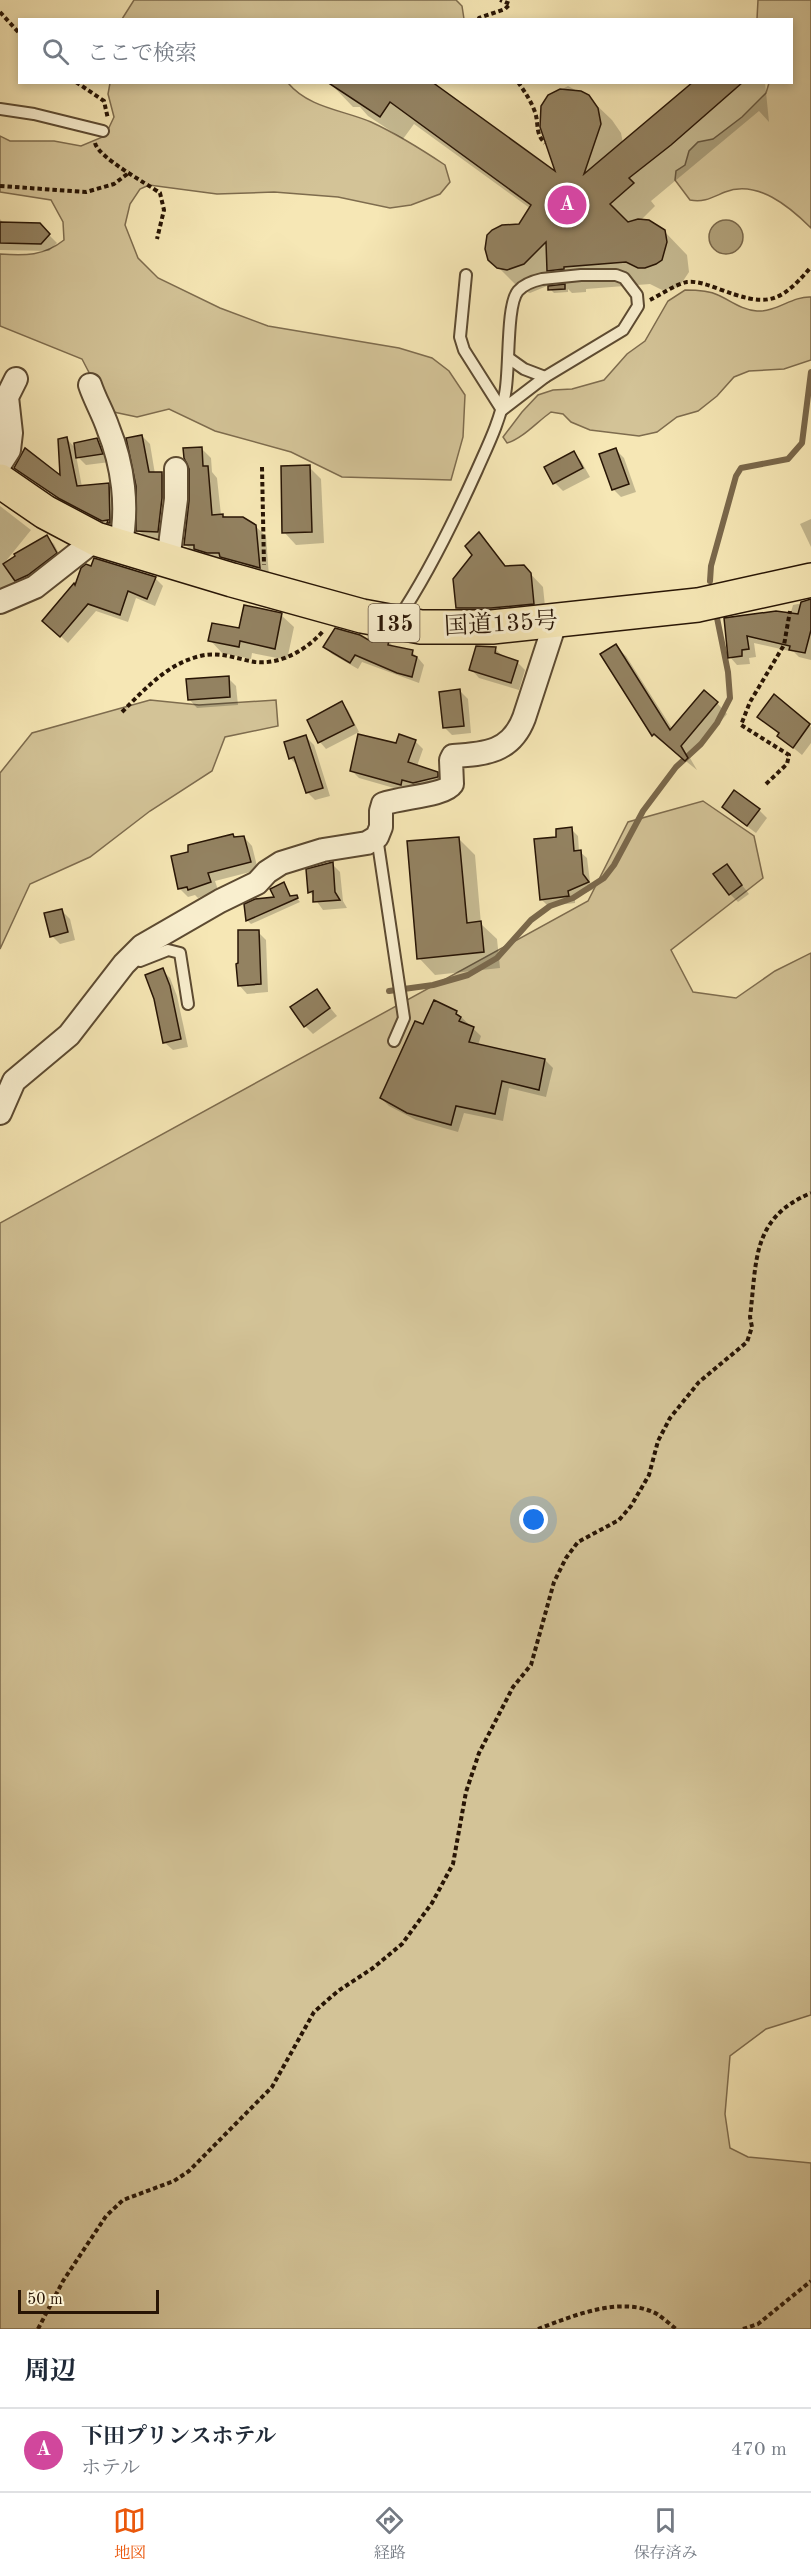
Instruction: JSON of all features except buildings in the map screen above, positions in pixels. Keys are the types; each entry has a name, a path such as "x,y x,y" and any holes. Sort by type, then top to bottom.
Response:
{"highway":[{"name":"国道135号","path":"0,481 45,512 108,543 265,589 395,623 448,628 492,627 698,605 804,584"}],"street":[{"path":"0,464 9,450 11,433 7,397 16,379"},
{"path":"0,602 35,587 108,543 125,522 123,490 108,428 90,385"},
{"path":"168,561 176,499 176,469"},
{"path":"0,1113 14,1081 69,1035 142,946 257,883 267,872 281,863 323,850 367,843 377,837 381,827 383,804 413,795 444,792 452,784 451,760 453,756 490,752 501,748 519,731 556,620"}],"lane":[{"path":"0,109 34,114 103,132"},
{"path":"395,623 418,590 438,551 467,493 502,410 510,359 510,314 513,300 519,290 531,281 581,274 616,275 624,278 637,295 638,306 623,330 545,377 502,410"},
{"path":"466,275 460,337 464,350 502,410"},
{"path":"510,359 524,369 545,377"},
{"path":"377,837 404,1018 394,1041"},
{"path":"132,956 140,961 168,950 180,953 188,1004"}],"path":[{"path":"478,18 505,9 510,4 500,0"},
{"path":"0,12 18,32"},
{"path":"79,84 104,101 109,116 103,132 94,139 97,148 160,193 164,210 157,239"},
{"path":"520,84 528,95 535,111 538,136 545,143"},
{"path":"0,186 87,192 114,184 130,172"},
{"path":"638,306 685,282 705,283 746,299 765,301 783,295 811,267"},
{"path":"803,276 811,278"},
{"path":"262,467 265,589"},
{"path":"766,784 787,764 789,755 741,725 750,702 784,645 793,598 804,584"},
{"path":"122,712 159,674 199,656 233,656 254,662 272,662 291,655 314,642 329,625 334,608"},
{"path":"38,2329 63,2281 106,2216 123,2200 174,2181 189,2171 272,2087 314,2012 338,1991 373,1968 402,1944 432,1904 453,1864 466,1792 479,1753 513,1687 531,1665 554,1582 566,1558 578,1542 619,1520 631,1506 649,1475 658,1442 670,1418 699,1382 747,1342 752,1327 750,1317 762,1240 771,1219 790,1203 811,1193"},
{"path":"743,2329 758,2324 811,2281"},
{"path":"538,2329 594,2311 627,2306 657,2314 676,2329"}],"shaded area":[{"path":"134,0 456,0 462,6 464,18 123,18"},
{"path":"758,0 811,0 811,228 783,204 761,192 737,189 695,201 690,200 675,180 676,171 685,165 689,151 698,142 713,139 742,117 766,93 769,84 793,84 793,18 757,18"},
{"path":"110,84 289,84 306,98 371,122 445,165 450,182 440,194 411,205 390,208 338,197 274,192 217,194 149,185 140,189 130,204 125,225 138,258 158,278 220,308 268,326 399,348 432,358 449,371 465,395 463,437 451,480 342,477 291,452 215,431 169,409 137,417 109,411 82,359 0,326 0,254 34,254 49,249 64,240 63,222 51,200 0,192 0,136 10,141 54,141 81,146 105,136 114,117 108,94"},
{"path":"726,220 738,225 743,237 738,249 726,254 714,249 709,237 714,225"},
{"path":"685,290 710,292 741,307 757,311 811,297 811,360 784,369 749,371 734,377 717,396 698,411 677,417 657,432 639,436 590,430 571,422 563,414 551,412 524,434 507,443 503,437 538,395 604,380 627,354 645,341 668,301"},
{"path":"150,700 199,705 276,700 278,726 225,737 212,771 150,811 90,857 30,884 0,949 0,773 32,733"},
{"path":"703,801 754,836 763,878 671,950 693,992 736,998 775,971 811,953 811,2015 766,2029 730,2056 725,2114 730,2148 748,2157 811,2163 811,2329 0,2329 0,1223 588,901 628,822"}],"waterway":[{"path":"710,581 711,566 736,476 741,468 788,459 802,443 811,372"},
{"path":"389,991 433,985 468,975 497,958 531,920 550,906 573,898 604,878 614,865 643,811 676,767 701,744 717,723 730,698 728,672 717,618"}],"place":[{"name":"下田プリンスホテル","path":"567,205"}]}
